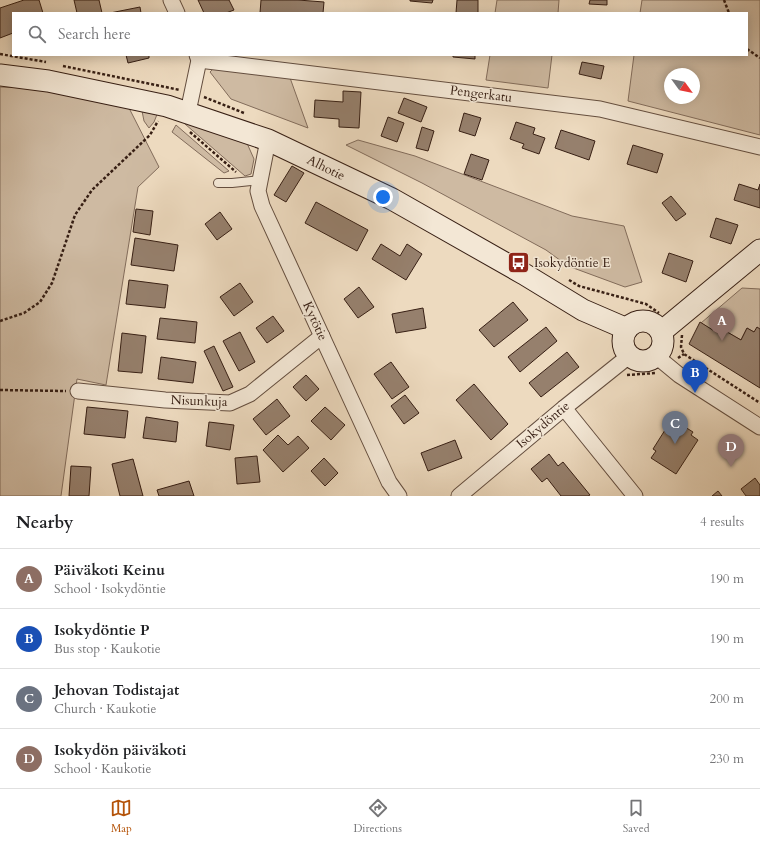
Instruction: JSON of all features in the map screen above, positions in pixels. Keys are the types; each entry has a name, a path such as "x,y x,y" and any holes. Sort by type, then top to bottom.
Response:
{"street":[{"path":"171,0 177,12"},
{"path":"186,120 198,57"},
{"name":"Pengerkatu","path":"198,57 600,109 760,147"},
{"name":"Alhotie","path":"0,75 168,97 186,120 268,140 392,199 524,274 583,310 627,328"},
{"name":"Kytötie","path":"268,140 253,181 258,191 262,206 389,482 399,496"},
{"path":"660,332 760,250"},
{"path":"644,321 654,324 660,332 662,346 656,356 650,360 639,361 629,356 622,343 627,328 632,324 644,321"},
{"name":"Nisunkuja","path":"78,392 230,404 250,394 322,336"},
{"name":"Isokydöntie","path":"459,496 629,356"},
{"path":"656,356 679,376 760,427"},
{"path":"564,408 635,496"}],"lane":[{"path":"218,182 253,181"}],"path":[{"path":"724,0 729,12"},
{"path":"748,50 760,58"},
{"path":"0,321 24,313 40,302 52,282 75,214 92,190 150,136 168,97"},
{"path":"186,120 253,181"},
{"path":"683,333 681,347 684,354 760,403"},
{"path":"0,390 78,392"}],"shaded area":[{"path":"497,0 559,0 558,12 495,12"},
{"path":"642,0 760,0 760,135 628,101 634,56 748,56 748,12 640,12"},
{"path":"490,56 552,56 548,88 486,80"},
{"path":"215,67 289,75 308,128 231,99 210,72"},
{"path":"0,87 31,88 129,108 159,167 138,187 106,385 77,379 61,496 0,496"},
{"path":"142,111 158,112 154,122 149,128 144,121"},
{"path":"186,121 246,141 254,159 251,174 245,176 185,124"},
{"path":"176,125 229,171 224,173 172,132"},
{"path":"358,140 415,156 572,216 624,226 642,282 625,287 568,266 546,250 422,183 346,145"},
{"path":"742,288 760,289 760,329 754,332 747,328 741,340 722,329 719,334 701,323"}],"building":[{"path":"24,0 39,0 43,12 12,12 12,33 0,38 0,8"},
{"path":"74,0 99,0 102,12 77,12"},
{"path":"198,0 229,0 234,10 229,12 204,12"},
{"path":"261,0 324,2 323,12 260,12"},
{"path":"410,0 433,0 432,3"},
{"path":"457,0 478,0 478,12 456,12"},
{"path":"590,0 607,0 607,5 589,4"},
{"path":"140,7 141,12 115,12"},
{"path":"126,56 149,56 149,58 128,63"},
{"path":"475,56 475,59 453,57"},
{"path":"582,62 604,66 601,79 579,74"},
{"path":"343,91 361,92 359,128 339,127 339,119 314,117 315,100 343,102"},
{"path":"404,98 427,107 421,122 398,113"},
{"path":"464,113 481,118 475,136 459,131"},
{"path":"388,117 404,123 397,142 381,136"},
{"path":"516,122 535,128 533,134 545,138 539,154 522,148 524,144 510,139"},
{"path":"422,127 434,131 428,151 416,148"},
{"path":"561,130 595,141 589,160 555,148"},
{"path":"633,145 663,154 657,173 627,164"},
{"path":"471,154 489,160 482,180 464,174"},
{"path":"292,166 304,173 286,202 274,195"},
{"path":"739,184 758,190 760,184 760,208 734,200"},
{"path":"671,196 686,214 676,221 662,203"},
{"path":"316,202 368,230 357,251 305,223"},
{"path":"136,209 153,211 150,235 133,232"},
{"path":"220,212 232,229 217,240 205,224"},
{"path":"716,218 738,225 731,244 710,237"},
{"path":"135,238 178,245 174,271 131,265"},
{"path":"381,244 400,256 407,244 422,254 406,280 372,259"},
{"path":"669,253 693,261 686,282 662,273"},
{"path":"129,280 168,285 165,308 126,304"},
{"path":"240,283 253,302 234,316 220,297"},
{"path":"359,287 374,307 358,318 344,299"},
{"path":"513,302 528,320 494,347 479,330"},
{"path":"423,308 426,328 396,333 392,314"},
{"path":"273,316 284,331 267,343 256,328"},
{"path":"160,318 197,322 195,343 157,339"},
{"path":"700,322 719,334 722,329 741,340 747,328 754,332 757,327 760,329 760,388 689,344"},
{"path":"546,327 557,341 520,372 508,357"},
{"path":"240,332 255,362 239,371 223,341"},
{"path":"122,333 146,336 142,373 118,371"},
{"path":"214,346 233,387 223,391 204,351"},
{"path":"567,352 579,367 541,397 529,383"},
{"path":"161,357 196,362 193,383 158,379"},
{"path":"391,362 409,387 392,399 374,374"},
{"path":"306,375 319,389 306,401 293,387"},
{"path":"474,384 508,424 491,440 456,400"},
{"path":"405,395 419,413 404,424 391,406"},
{"path":"277,399 290,416 266,435 253,419"},
{"path":"87,407 128,411 125,438 84,434"},
{"path":"325,407 345,425 331,440 311,421"},
{"path":"146,417 178,422 176,442 143,438"},
{"path":"672,419 693,432 691,435 698,440 676,474 651,458 656,451 653,449"},
{"path":"209,422 234,425 230,450 206,446"},
{"path":"278,435 288,445 298,436 309,448 283,472 263,450"},
{"path":"455,440 462,458 428,471 421,453"},
{"path":"549,454 558,466 563,462 590,495 561,496 547,478 542,482 531,469"},
{"path":"257,456 260,482 237,484 235,458"},
{"path":"324,458 338,473 325,486 311,471"},
{"path":"133,459 143,496 120,496 112,464"},
{"path":"71,466 91,467 89,496 69,496"},
{"path":"755,478 760,485 760,496 746,496 741,489"},
{"path":"189,481 194,496 159,496 157,490"},
{"path":"718,491 722,496 712,496"}],"place":[{"name":"Isokydöntie E","path":"518,263"},
{"name":"Päiväkoti Keinu","path":"722,341"},
{"name":"Isokydöntie P","path":"695,393"},
{"name":"Jehovan Todistajat","path":"675,444"},
{"name":"Isokydön päiväkoti","path":"731,467"}]}
